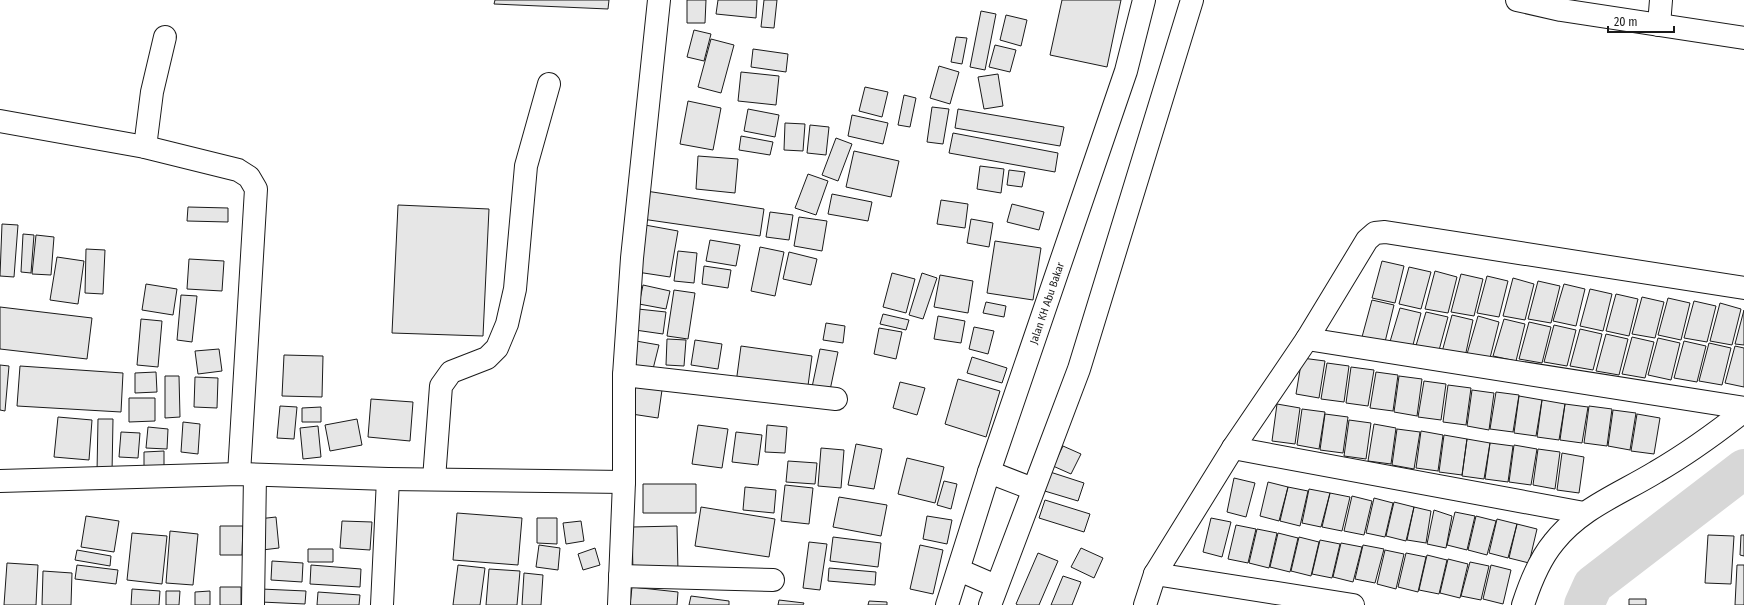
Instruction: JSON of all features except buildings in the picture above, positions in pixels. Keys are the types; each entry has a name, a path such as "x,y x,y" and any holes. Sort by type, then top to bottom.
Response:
{"street":[{"path":"619,605 624,482 624,375 632,258 659,0"},
{"name":"Jalan KH Abu Bakar","path":"947,605 989,472 1126,71 1144,0"},
{"path":"959,570 993,596 1079,369 1192,0"},
{"path":"1517,0 1561,10 1744,38"},
{"path":"1658,25 1661,0"},
{"path":"146,148 152,92 165,37"},
{"path":"434,479 441,386 451,372 487,358 497,348 507,324 515,289 526,166 549,84"},
{"path":"1,120 146,148 238,170 249,177 256,188 247,474 253,605"},
{"path":"1145,605 1155,574 1233,448 1307,339 1367,240 1375,233 1385,232 1744,288"},
{"path":"1307,339 1744,409"},
{"path":"624,375 836,399"},
{"path":"1523,605 1533,577 1553,542 1584,512 1657,472 1711,436 1744,409"},
{"path":"1233,448 1584,512"},
{"path":"989,472 1033,489"},
{"path":"0,481 247,474 388,479 624,482"},
{"path":"382,605 388,479"},
{"path":"1155,574 1353,605"},
{"path":"620,576 773,580"}],"waterway":[{"path":"1584,605 1593,585 1744,469"}]}
